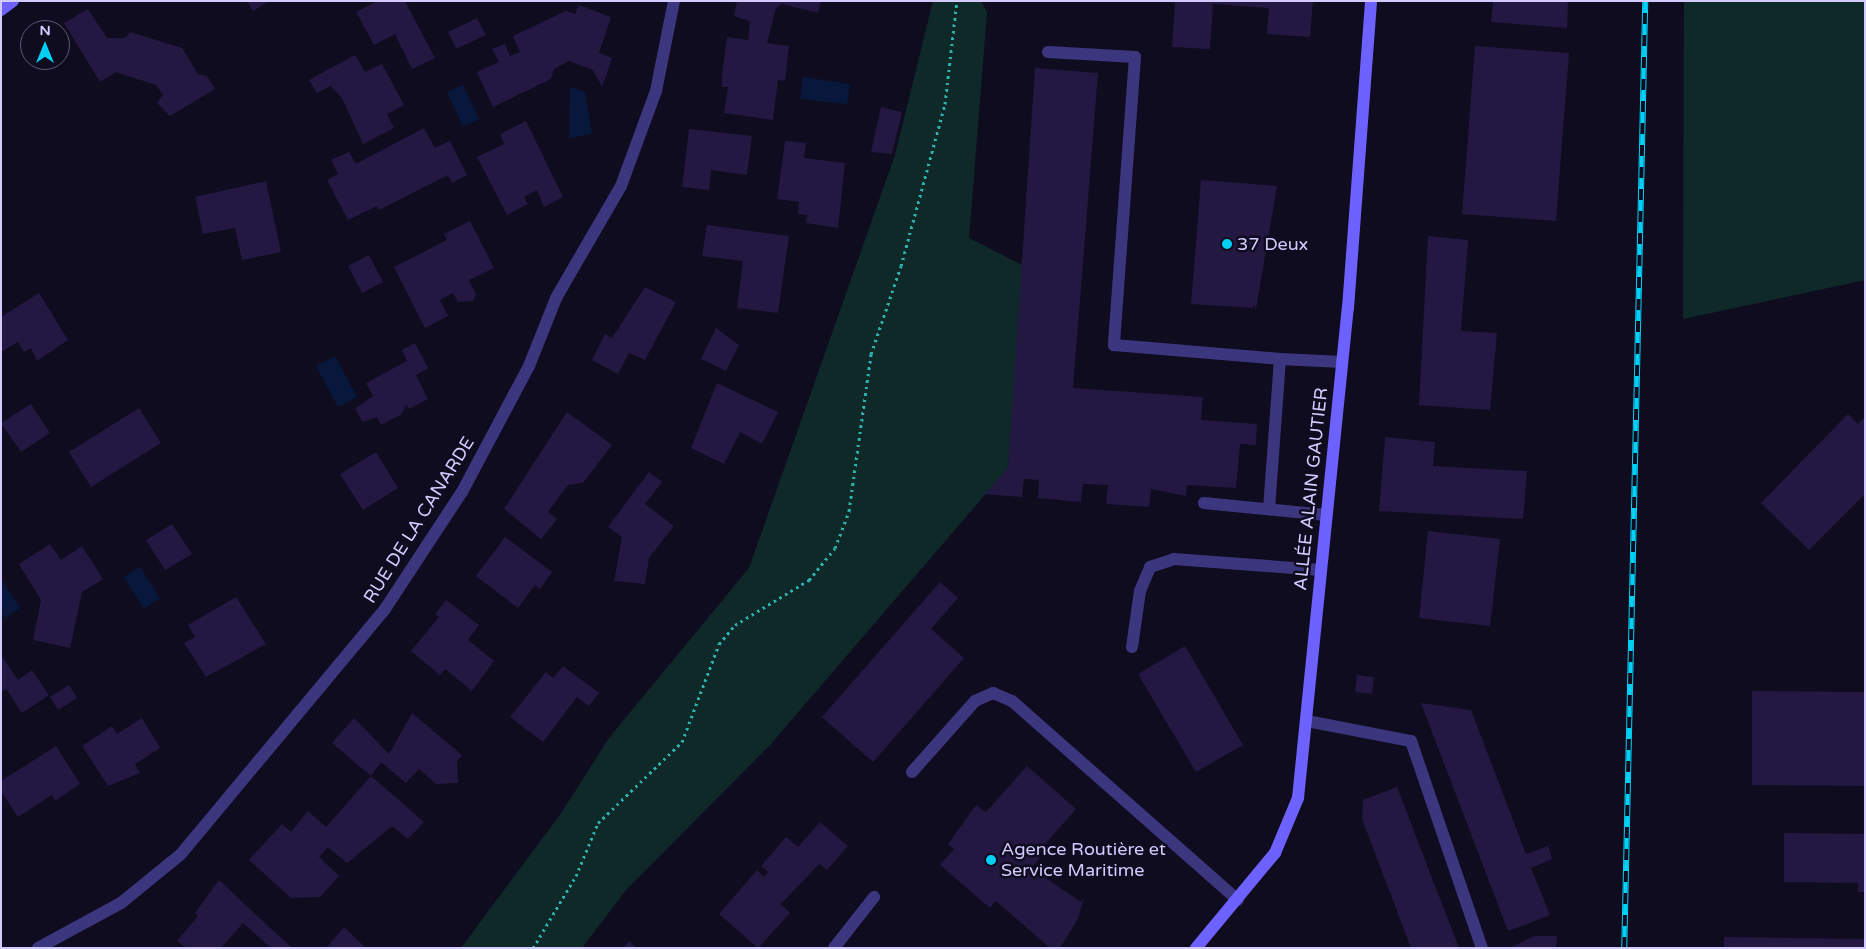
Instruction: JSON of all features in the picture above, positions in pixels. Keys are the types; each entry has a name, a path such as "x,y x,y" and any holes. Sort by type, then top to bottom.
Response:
{"street":[{"path":"1,10 13,1"},
{"name":"RUE DE LA CANARDE","path":"38,948 121,903 181,854 385,609 462,492 529,366 556,298 621,186 656,91 674,1"},
{"name":"ALLÉE ALAIN GAUTIER","path":"1196,948 1238,900 1275,852 1298,798 1342,362 1371,1"},
{"path":"1048,52 1135,57 1114,345 1342,362"},
{"path":"1269,509 1280,358"},
{"path":"1204,503 1326,515"},
{"path":"1132,647 1140,591 1150,567 1174,559 1320,570"},
{"path":"912,772 975,701 993,693 1012,701 1238,900"},
{"path":"1307,720 1411,742 1482,948"},
{"path":"834,948 874,897"}],"path":[{"path":"532,948 576,876 598,823 682,742 720,644 735,625 809,580 835,548 849,512 871,354 901,266 945,104 957,1"}],"green space":[{"path":"933,1 981,1 987,12 969,238 1024,266 1008,468 770,745 626,890 582,948 461,948 562,812 609,738 749,568 895,155"},
{"path":"1684,1 1865,1 1865,280 1683,319"}],"water":[{"path":"803,77 850,84 847,104 800,99"},
{"path":"463,85 479,119 463,126 447,92"},
{"path":"570,87 585,92 592,134 569,138"},
{"path":"335,356 357,397 338,407 316,366"},
{"path":"140,567 160,598 144,609 124,577"},
{"path":"1,579 20,608 5,618 1,613"}],"building":[{"path":"247,1 269,1 253,11"},
{"path":"378,1 405,1 435,58 412,69 395,34 374,45 356,12"},
{"path":"737,1 821,1 818,13 782,4 776,8 767,43 789,46 785,81 778,80 773,120 724,113 728,87 722,87 722,74 727,37 748,40 750,21 734,16"},
{"path":"1175,1 1313,1 1310,37 1267,34 1269,8 1213,4 1210,49 1172,47"},
{"path":"1493,1 1568,1 1567,28 1491,22"},
{"path":"579,5 611,17 599,53 612,58 602,87 593,70 569,61 554,69 551,79 493,107 477,72 499,62 492,49 505,44 510,56 520,52 513,36 566,11 575,14"},
{"path":"88,9 107,38 125,38 130,32 182,48 198,74 207,76 215,89 170,116 157,103 163,95 156,85 116,72 100,82 70,33 69,20"},
{"path":"477,18 486,35 456,49 448,32"},
{"path":"1475,46 1569,53 1556,221 1462,214"},
{"path":"355,55 365,72 382,64 404,105 387,114 394,128 363,144 342,98 331,86 317,93 309,80"},
{"path":"1035,68 1098,73 1073,388 1203,397 1201,420 1257,424 1256,445 1240,444 1236,488 1187,485 1186,496 1151,489 1149,507 1106,504 1108,485 1083,484 1081,502 1038,498 1039,480 1024,479 1022,497 985,494 1008,468"},
{"path":"881,107 902,112 892,154 871,152"},
{"path":"526,121 563,197 544,207 537,190 524,197 528,204 507,215 477,157 504,144 500,134"},
{"path":"424,128 435,148 450,141 467,175 452,183 448,175 379,210 377,206 348,220 327,180 338,174 331,160 349,152 356,164"},
{"path":"689,129 752,136 747,175 711,170 709,190 682,187"},
{"path":"785,141 806,143 804,158 845,163 838,228 806,223 807,215 798,214 799,202 777,199"},
{"name":"37 Deux","path":"1201,180 1277,186 1256,309 1254,304 1253,308 1191,304"},
{"path":"266,181 281,252 242,260 235,228 203,234 195,197"},
{"path":"470,221 494,268 469,280 476,294 473,301 458,302 453,293 440,300 448,316 425,328 394,267 447,240 444,234"},
{"path":"707,225 789,236 778,313 737,308 743,261 702,256"},
{"path":"1428,236 1468,240 1461,331 1497,333 1490,410 1419,405"},
{"path":"369,255 383,282 362,293 348,266"},
{"path":"645,287 676,302 645,360 629,353 618,374 592,360 605,334 612,338"},
{"path":"39,293 68,340 37,361 31,348 24,352 18,342 1,352 1,317"},
{"path":"716,328 739,345 726,371 701,359"},
{"path":"415,343 428,368 416,375 428,399 409,409 406,405 402,414 381,425 377,417 363,422 355,409 373,396 366,383 407,361 402,350"},
{"path":"717,383 778,412 762,444 740,432 724,464 691,448"},
{"path":"31,404 50,433 21,452 1,423"},
{"path":"139,408 161,443 91,487 69,452"},
{"path":"567,412 612,445 583,483 568,485 548,512 557,519 541,539 504,509"},
{"path":"1848,414 1858,424 1865,417 1865,494 1809,550 1761,503"},
{"path":"1385,437 1435,442 1433,466 1527,471 1523,519 1379,511"},
{"path":"376,452 398,488 363,510 340,474"},
{"path":"649,472 662,482 645,504 674,526 649,558 645,584 614,581 622,537 608,527"},
{"path":"172,524 192,554 165,570 146,540"},
{"path":"1428,531 1500,539 1490,626 1419,618"},
{"path":"505,537 552,572 540,589 535,585 518,608 476,576"},
{"path":"50,544 61,560 82,546 103,579 82,592 70,648 33,640 41,600 19,564"},
{"path":"940,582 958,598 931,629 964,658 873,762 822,717"},
{"path":"236,597 266,644 206,677 184,643 195,637 188,625"},
{"path":"446,600 479,625 468,640 494,661 472,691 445,669 440,675 411,651 439,617 435,614"},
{"path":"1185,646 1243,745 1196,772 1138,674"},
{"path":"1,655 18,680 32,670 49,695 22,713 6,689 1,693"},
{"path":"563,666 599,693 589,706 577,697 543,742 510,717 546,672 553,678"},
{"path":"1357,675 1374,677 1372,694 1355,692"},
{"path":"69,685 77,698 58,710 50,697"},
{"path":"1752,691 1865,692 1865,786 1752,785"},
{"path":"1421,703 1471,710 1526,854 1548,846 1552,859 1531,868 1550,915 1508,931"},
{"path":"412,713 462,755 457,761 458,783 436,784 419,769 406,783 381,762 371,776 332,743 354,718 389,754"},
{"path":"142,718 160,748 135,764 140,773 108,786 82,746 112,726 117,734"},
{"path":"56,746 80,784 55,801 52,795 18,817 1,791 1,781"},
{"name":"Agence Routière et Service Maritime","path":"1027,766 1076,809 1038,852 1042,855 1031,868 1081,902 1084,897 1078,919 1060,948 1050,948 996,901 990,908 940,865 954,849 948,844 976,805 986,812"},
{"path":"371,776 424,822 408,839 392,826 347,863 328,847 319,857 339,876 320,897 291,898 249,860 282,824 291,832 308,811 326,827"},
{"path":"1397,787 1459,948 1411,948 1362,819 1363,800"},
{"path":"820,822 848,846 827,870 819,864 781,904 790,913 758,948 719,914 757,870 764,877 768,872 761,866 786,837 798,847"},
{"path":"1784,833 1865,834 1865,892 1858,892 1858,883 1784,882"},
{"path":"219,880 292,948 271,948 243,923 221,948 186,948 177,941 198,916 195,913"},
{"path":"344,927 366,948 326,948"},
{"path":"1534,936 1557,936 1556,948 1510,948"},
{"path":"1724,937 1865,939 1865,948 1724,948"},
{"path":"629,941 636,948 623,948"}],"railway":[{"path":"1624,948 1645,1"}],"place":[{"name":"37 Deux","path":"1227,244"},
{"name":"Agence Routière et Service Maritime","path":"991,860"}]}
